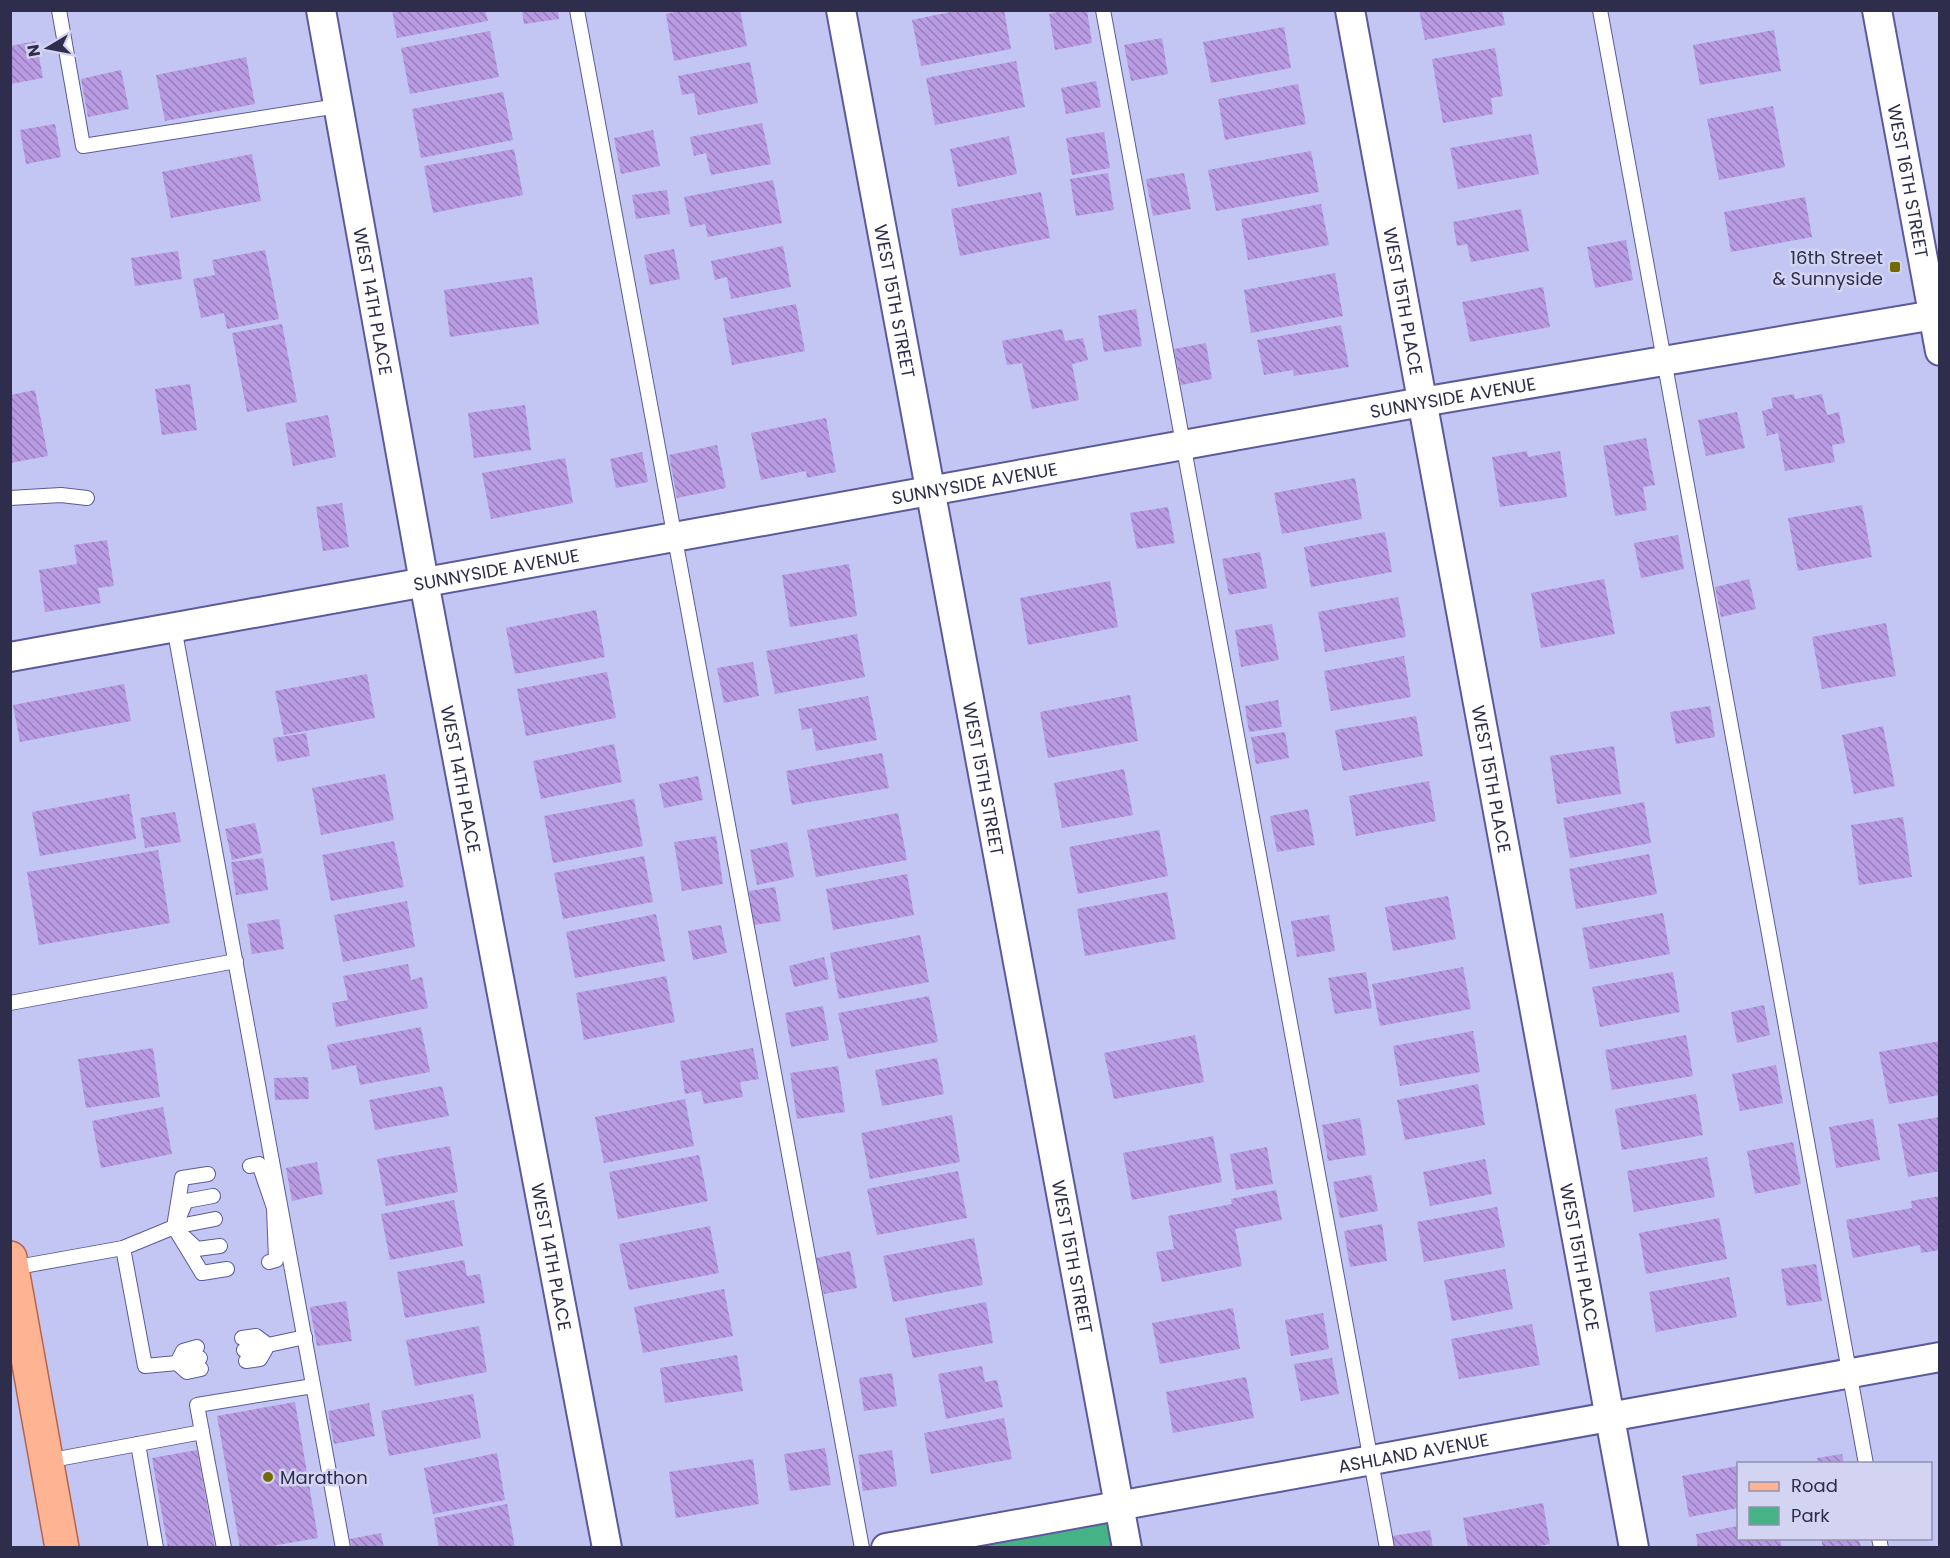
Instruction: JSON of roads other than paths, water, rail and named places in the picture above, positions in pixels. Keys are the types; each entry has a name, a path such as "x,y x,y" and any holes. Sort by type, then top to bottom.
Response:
{"main road":[{"path":"11,1263 62,1548"}],"street":[{"name":"WEST 14TH PLACE","path":"321,10 424,582 607,1548"},
{"name":"WEST 15TH STREET","path":"841,10 1127,1548"},
{"name":"WEST 15TH PLACE","path":"1350,10 1634,1548"},
{"name":"WEST 16TH STREET","path":"1877,10 1936,314 1940,351"},
{"name":"SUNNYSIDE AVENUE","path":"10,657 1422,402 1663,363 1936,314"},
{"name":"ASHLAND AVENUE","path":"886,1548 1940,1357"}],"lane":[{"path":"59,10 83,146 338,106"},
{"path":"577,10 862,1548"},
{"path":"1103,10 1387,1548"},
{"path":"1600,10 1866,1462"},
{"path":"10,498 61,495 87,498"},
{"path":"174,627 236,961 278,1207 305,1336 343,1548"},
{"path":"10,1004 236,961"},
{"path":"250,1166 259,1164 278,1207 276,1260 269,1262"},
{"path":"208,1173 182,1178 174,1227 202,1273 227,1269"},
{"path":"254,1189 261,1188 278,1207"},
{"path":"174,1227 186,1201 213,1196"},
{"path":"259,1211 278,1207"},
{"path":"264,1239 270,1238 278,1207"},
{"path":"11,1263 123,1248 174,1227 215,1219"},
{"path":"174,1227 197,1249 220,1246"},
{"path":"123,1248 145,1366 177,1362 188,1372 200,1358 183,1351 177,1362"},
{"path":"268,1345 256,1336 244,1350 260,1359 268,1345 305,1336"},
{"path":"224,1548 214,1525 206,1482 202,1432 197,1405 313,1386"},
{"path":"47,1461 202,1432"},
{"path":"138,1444 152,1490 159,1538"}],"place":[{"name":"16th Street & Sunnyside","path":"1895,267"},
{"name":"Marathon","path":"268,1477"}]}
